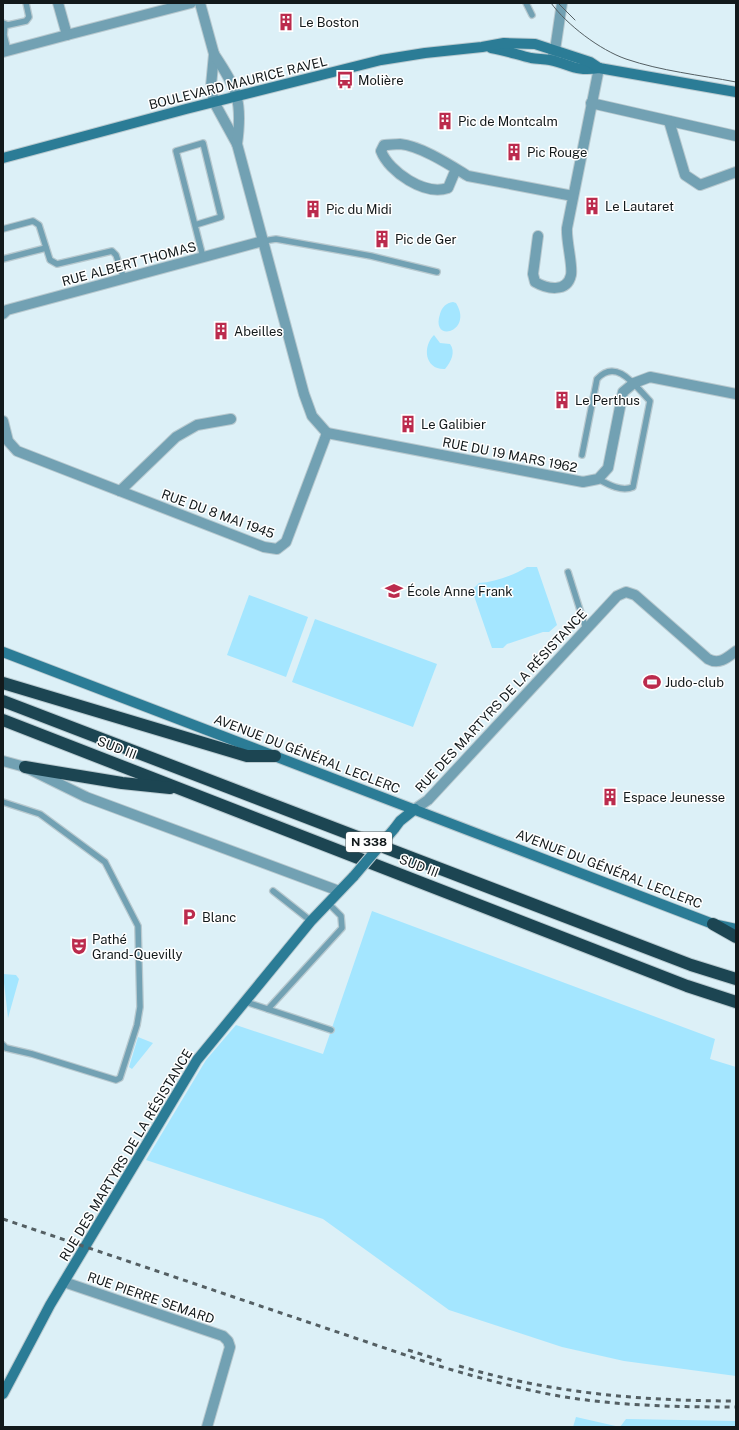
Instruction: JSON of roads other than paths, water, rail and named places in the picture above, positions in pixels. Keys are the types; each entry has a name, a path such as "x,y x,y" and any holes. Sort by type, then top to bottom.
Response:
{"highway":[{"path":"3,683 247,756 275,756"},
{"name":"SUD III","path":"3,701 676,959 736,979"},
{"name":"SUD III","path":"3,720 188,790 687,986 736,1002"},
{"path":"25,767 122,783 188,790"},
{"path":"714,924 736,937"}],"street":[{"path":"58,3 67,36"},
{"path":"6,52 191,3"},
{"path":"200,3 214,54 225,72 237,97 240,115 237,144"},
{"path":"553,55 562,3"},
{"name":"BOULEVARD MAURICE RAVEL","path":"3,158 214,102 382,60 504,43 535,44 571,68 586,70 598,68 736,92"},
{"path":"214,54 211,86 214,102 237,144 304,394 312,416 327,433"},
{"path":"538,236 533,274 535,282 545,288 557,289 566,284 571,274 566,240 591,103 596,89 598,68"},
{"path":"591,103 736,136"},
{"path":"669,121 685,175 700,185 736,172"},
{"path":"456,169 448,188 442,190 428,188 400,175 385,161 381,151 384,146 401,144 430,154 456,169 468,176 573,196"},
{"name":"RUE ALBERT THOMAS","path":"3,314 8,310 263,241"},
{"path":"598,479 608,468 623,392 634,383 650,377 736,394"},
{"path":"120,491 176,437 197,425 231,419"},
{"name":"RUE DU 8 MAI 1945","path":"3,421 8,441 17,451 264,547 277,549 286,542 327,433"},
{"name":"RUE DU 19 MARS 1962","path":"327,433 583,482 598,479"},
{"name":"RUE DES MARTYRS DE LA RÉSISTANCE","path":"3,1394 64,1282 197,1060 311,921 354,876 400,821 428,800 617,596 626,592 635,595 708,659 714,662 724,660 736,651"},
{"name":"AVENUE DU GÉNÉRAL LECLERC","path":"3,652 714,924 736,929"},
{"path":"3,761 25,767 86,797 339,891"},
{"name":"RUE PIERRE SEMARD","path":"64,1282 223,1336 228,1341 230,1347 207,1427"}],"lane":[{"path":"6,52 4,24 26,21 29,17 26,3"},
{"path":"526,3 532,15"},
{"path":"195,225 221,217 203,143 176,151 203,258"},
{"path":"3,229 33,221 39,225 50,260 57,264 112,251 116,255 124,279"},
{"path":"263,241 276,239 371,256 437,272"},
{"path":"3,259 46,248"},
{"path":"582,455 597,378 602,373 610,370 624,374 650,401 633,487 626,490 606,484 598,479"},
{"path":"568,572 586,629"},
{"path":"3,802 40,814 105,862 138,926 140,1007 138,1025 124,1071 120,1078 116,1080 32,1054 6,1048 3,1045"},
{"path":"273,891 311,921"},
{"path":"268,1009 342,928 341,916 328,903"},
{"path":"246,1002 331,1030"}],"tram line":[{"path":"551,3 575,28 595,43 616,55 653,67 736,82"},
{"path":"558,3 575,20"}],"railway":[{"path":"3,1219 461,1373 559,1396 603,1402 670,1406 736,1407"},
{"path":"408,1350 446,1362"},
{"path":"459,1366 527,1383 596,1394 701,1401 736,1401"}],"place":[{"name":"Le Boston","path":"286,22"},
{"name":"Molière","path":"345,80"},
{"name":"Pic de Montcalm","path":"445,121"},
{"name":"Pic Rouge","path":"514,152"},
{"name":"Le Lautaret","path":"592,206"},
{"name":"Pic du Midi","path":"313,209"},
{"name":"Pic de Ger","path":"382,239"},
{"name":"Abeilles","path":"221,331"},
{"name":"Le Perthus","path":"562,400"},
{"name":"Le Galibier","path":"408,424"},
{"name":"École Anne Frank","path":"394,591"},
{"name":"Judo-club","path":"652,682"},
{"name":"Espace Jeunesse","path":"610,797"},
{"name":"Blanc","path":"189,917"},
{"name":"Pathé Grand-Quevilly","path":"79,946"}]}
